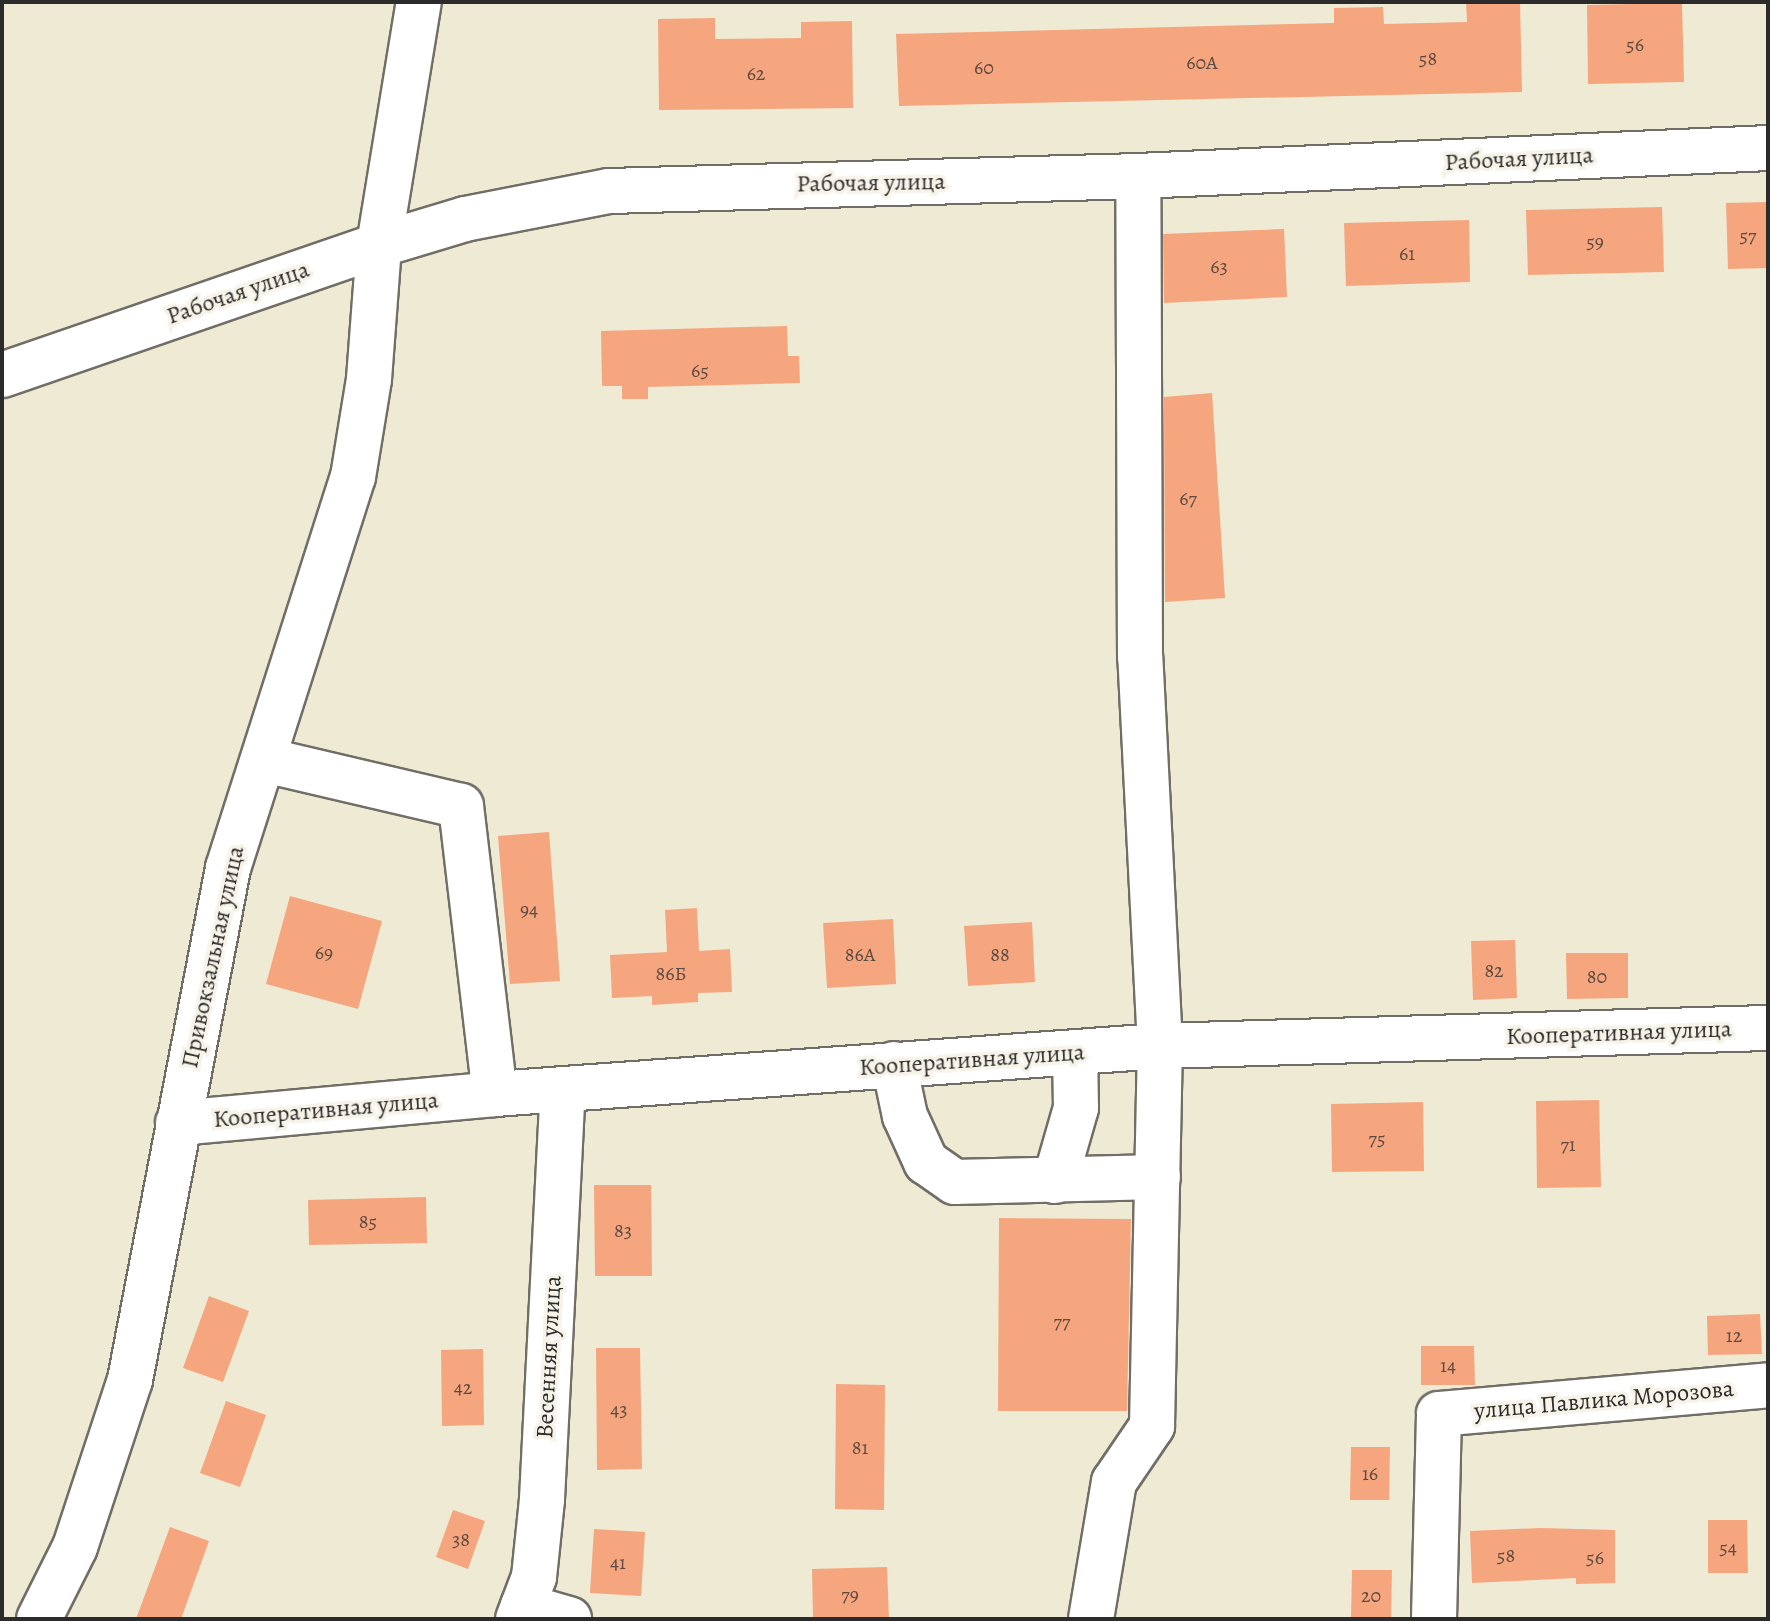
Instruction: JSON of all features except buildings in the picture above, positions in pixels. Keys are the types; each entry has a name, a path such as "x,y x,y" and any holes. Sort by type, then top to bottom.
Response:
{"street":[{"name":"Привокзальная улица","path":"39,1619 75,1547 130,1380 228,868 353,477 369,379 379,245 419,2"},
{"name":"Рабочая улица","path":"2,375 379,245 465,219 609,191 1138,176 1768,148"},
{"path":"1091,1619 1114,1482 1152,1426 1160,1046 1140,657 1138,176"},
{"path":"265,760 461,806 495,1094"},
{"name":"Кооперативная улица","path":"178,1123 495,1094 1160,1046 1768,1028"},
{"path":"1055,1181 1076,1108 1075,1053"},
{"path":"894,1064 905,1116 926,1162 955,1182 1158,1177"},
{"name":"Весенняя улица","path":"520,1613 534,1577 542,1499 563,1091"},
{"name":"улица Павлика Морозова","path":"1434,1619 1439,1414 1768,1385"},
{"path":"520,1613 569,1619"}]}
